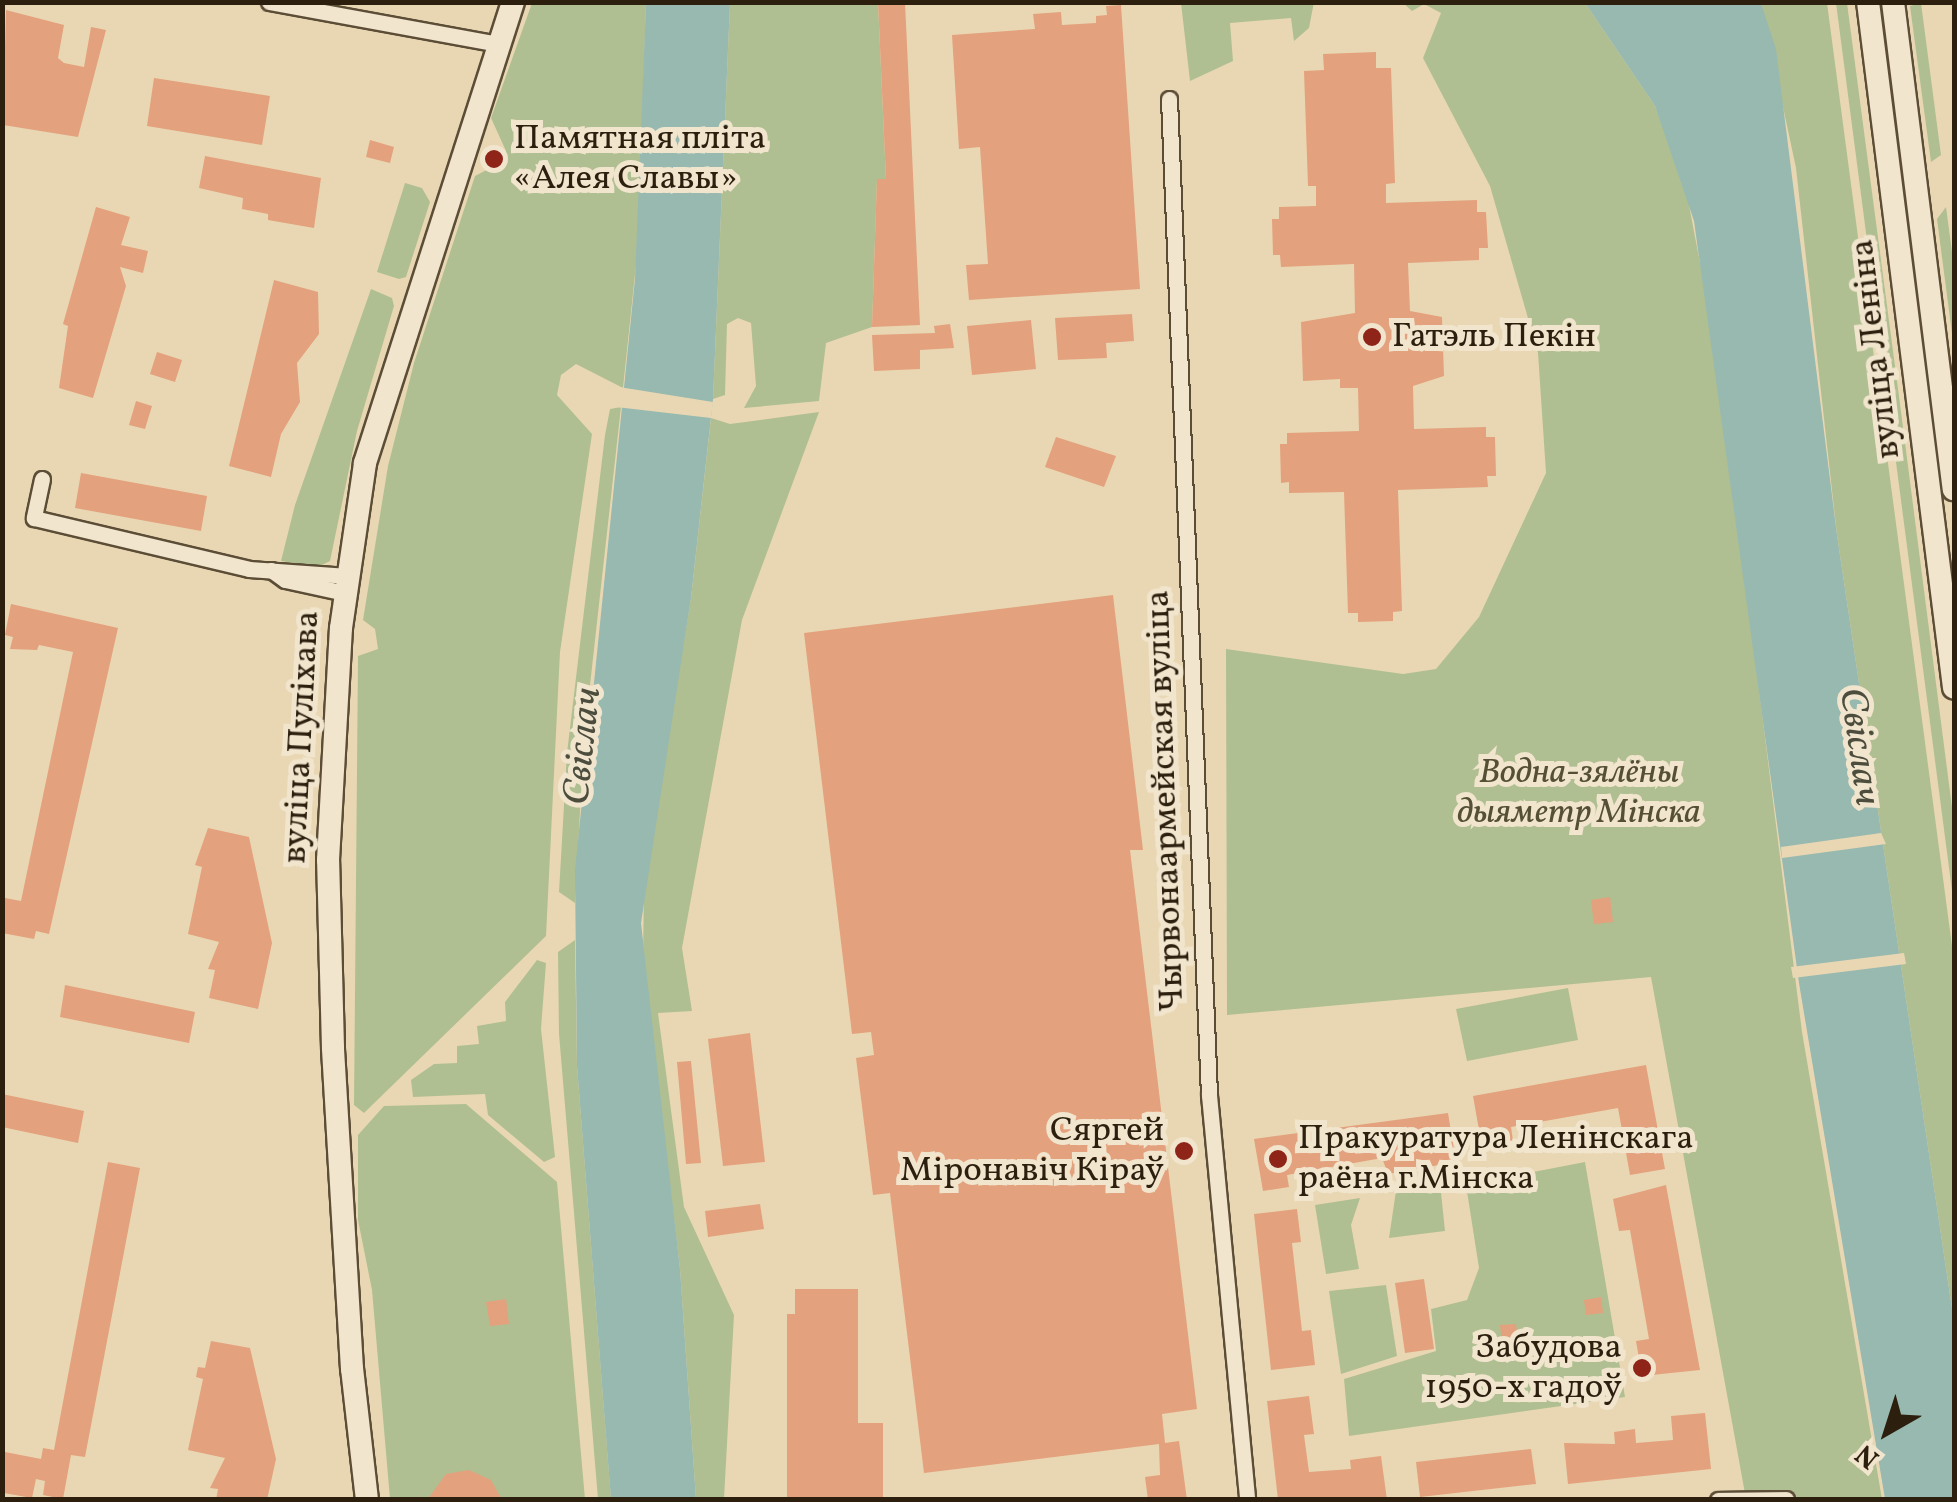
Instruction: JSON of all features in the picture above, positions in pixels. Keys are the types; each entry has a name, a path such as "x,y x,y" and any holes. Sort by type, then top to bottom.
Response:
{"street":[{"path":"269,2 497,44"},
{"name":"вуліца Пуліхава","path":"367,1500 338,1180 328,860 346,584 365,463 513,2"},
{"name":"вуліца Леніна","path":"1868,2 1954,688"},
{"name":"вуліца Леніна","path":"1892,2 1954,488"},
{"name":"Чырвонаармейская вуліца","path":"1169,98 1206,1041 1246,1500"},
{"path":"42,479 34,518 270,570 286,580 346,584"},
{"path":"1718,1500 1786,1498"}],"green space":[{"path":"1314,2 1309,28 1294,41 1291,18 1230,23 1233,61 1190,81 1181,3"},
{"path":"532,3 646,3 638,246 623,388 576,364 561,375 557,395 592,434 560,652 546,936 364,1113 354,1105 358,656 378,649 375,629 363,620 388,466 414,363 475,176 500,163 506,151 491,118"},
{"path":"730,3 878,3 886,179 877,180 872,327 826,343 819,401 744,408 756,386 751,323 738,318 727,324 725,395 713,399"},
{"name":"Водна-зялёны дыяметр Мінска","path":"1403,3 1585,3 1655,106 1685,184 1716,347 1802,1032 1882,1499 1746,1499 1651,977 1227,1015 1226,649 1403,674 1436,669 1479,617 1546,473 1538,353 1490,186 1423,58 1441,13 1424,4 1412,11"},
{"path":"1761,3 1827,3 1954,961 1954,1322 1837,535 1796,168"},
{"path":"1836,3 1847,3 1900,404 1954,823 1954,906"},
{"path":"1921,3 1941,155 1931,162 1910,6"},
{"path":"405,183 422,188 430,202 406,277 399,279 377,272"},
{"path":"1946,207 1954,267 1954,349 1937,219"},
{"path":"371,289 392,298 394,306 357,431 330,561 318,567 281,561 295,505"},
{"path":"621,407 584,739 575,903 559,892 567,753 605,435 610,409"},
{"path":"819,412 742,620 682,948 692,1011 658,1013 684,1207 734,1315 724,1499 696,1499 680,1269 643,960 644,886 691,598 711,418 730,424"},
{"path":"575,940 577,1066 611,1499 598,1499 559,1034 558,952"},
{"path":"537,960 546,963 541,1029 555,1157 544,1162 488,1115 485,1094 413,1097 411,1080 434,1064 457,1063 457,1046 479,1044 477,1026 506,1021 505,1002"},
{"path":"1568,988 1578,1040 1467,1061 1456,1009"},
{"path":"466,1104 557,1182 585,1499 390,1499 372,1290 358,1220 358,1135 384,1106"},
{"path":"1585,1162 1625,1397 1349,1436 1344,1379 1436,1351 1431,1309 1467,1300 1479,1268 1466,1185"},
{"path":"1440,1183 1445,1231 1389,1238 1396,1191"},
{"path":"1360,1198 1351,1225 1359,1269 1326,1274 1315,1205"},
{"path":"1386,1285 1397,1356 1341,1374 1329,1291"}],"water":[{"path":"646,3 730,3 713,399 691,598 641,923 680,1269 696,1499 611,1500 577,1066 575,870 635,279"},
{"name":"Свіслач","path":"1585,3 1761,3 1776,49 1837,535 1954,1322 1954,1499 1885,1499 1799,983 1694,221 1655,106"}],"pier":[{"path":"619,387 713,402 711,418 616,407"},
{"path":"1881,833 1886,844 1782,858 1781,847"},
{"path":"1904,953 1906,964 1793,978 1791,967"}],"building":[{"path":"878,2 905,2 920,325 872,327 877,179 886,179"},
{"path":"1121,5 1140,289 969,300 966,265 988,264 980,147 959,149 952,35 1035,29 1033,14 1061,12 1062,25 1096,23 1096,16 1107,15 1106,6"},
{"path":"6,10 64,25 58,58 84,67 91,27 106,30 78,137 3,125"},
{"name":"Гатэль Пекін","path":"1376,52 1376,68 1391,68 1395,183 1386,184 1386,203 1477,200 1477,212 1486,212 1488,248 1479,248 1479,260 1408,263 1410,311 1442,317 1444,376 1413,386 1414,429 1486,427 1486,437 1495,437 1496,476 1487,476 1488,487 1398,490 1402,611 1393,612 1393,621 1358,622 1358,613 1348,613 1344,492 1289,493 1289,482 1281,483 1280,444 1287,444 1287,433 1359,431 1358,388 1340,388 1340,379 1303,381 1301,322 1355,313 1354,264 1281,267 1280,255 1273,255 1272,219 1279,219 1279,207 1316,206 1316,186 1308,186 1304,71 1324,70 1323,54"},
{"path":"154,78 270,96 262,145 147,126"},
{"path":"370,140 394,147 390,163 366,157"},
{"path":"205,156 321,178 314,228 268,220 268,214 242,209 243,198 199,188"},
{"path":"96,207 130,217 121,245 148,251 143,273 120,267 126,286 93,398 59,388 68,326 63,324"},
{"path":"274,280 318,292 319,334 297,363 300,402 281,434 271,477 229,466"},
{"path":"1132,314 1134,341 1106,343 1107,358 1058,360 1055,318"},
{"path":"1031,320 1036,369 972,375 967,326"},
{"path":"950,324 954,348 920,350 920,369 874,371 872,335 935,333 934,326"},
{"path":"157,352 182,360 175,382 150,374"},
{"path":"136,401 152,406 145,429 129,425"},
{"path":"1056,437 1116,456 1104,487 1045,467"},
{"path":"81,473 207,496 201,531 75,508"},
{"path":"1113,595 1143,850 1130,850 1197,1409 1162,1414 1165,1443 1179,1441 1187,1500 1148,1500 1145,1477 1160,1475 1159,1444 924,1473 890,1193 873,1195 856,1058 874,1055 871,1032 852,1034 804,633"},
{"path":"11,604 118,628 49,934 36,931 34,939 2,933 2,909 5,898 21,901 73,652 39,645 37,650 10,649 13,637 5,635"},
{"path":"208,828 249,837 272,943 258,1009 209,998 215,970 208,969 219,942 188,934 202,867 195,865"},
{"path":"1610,897 1613,922 1594,924 1591,900"},
{"path":"65,985 195,1012 189,1043 60,1017"},
{"path":"750,1033 765,1162 723,1166 708,1039"},
{"path":"691,1061 701,1163 686,1164 677,1062"},
{"path":"1646,1065 1665,1169 1630,1175 1618,1108 1511,1127 1513,1141 1482,1147 1473,1096"},
{"path":"2,1094 84,1111 78,1143 2,1127"},
{"path":"1448,1113 1456,1162 1388,1174 1382,1158 1287,1175 1289,1187 1263,1191 1254,1139"},
{"path":"108,1162 140,1168 85,1457 71,1455 63,1499 43,1495 45,1481 36,1479 32,1498 4,1493 5,1452 41,1459 43,1448 54,1450"},
{"path":"1666,1185 1700,1370 1642,1376 1636,1341 1649,1339 1630,1230 1619,1231 1613,1199"},
{"path":"760,1204 764,1229 708,1237 705,1211"},
{"path":"1297,1209 1301,1242 1292,1243 1302,1331 1311,1330 1315,1365 1271,1370 1254,1214"},
{"path":"1424,1279 1434,1349 1405,1353 1395,1283"},
{"path":"795,1289 858,1289 858,1423 883,1423 883,1500 787,1500 787,1314 795,1314"},
{"path":"1601,1297 1603,1313 1586,1315 1584,1300"},
{"path":"506,1299 509,1324 490,1326 486,1302"},
{"path":"1516,1324 1518,1340 1502,1341 1500,1325"},
{"path":"211,1341 250,1348 276,1459 267,1500 216,1500 218,1489 210,1488 225,1458 188,1450 203,1379 196,1377 198,1367 205,1368"},
{"path":"1309,1396 1314,1434 1304,1435 1309,1472 1351,1469 1350,1460 1381,1456 1387,1500 1278,1500 1267,1401"},
{"path":"1705,1413 1711,1469 1568,1484 1564,1443 1615,1444 1614,1432 1635,1429 1636,1443 1673,1440 1671,1416"},
{"path":"1531,1449 1536,1484 1420,1497 1416,1462"},
{"path":"469,1470 491,1480 502,1500 427,1500 446,1474"}],"place":[{"name":"Памятная пліта «Алея Славы»","path":"494,159"},
{"name":"Гатэль Пекін","path":"1372,337"},
{"name":"Сяргей Міронавіч Кіраў","path":"1184,1151"},
{"name":"Пракуратура Ленінскага раёна г.Мінска","path":"1278,1159"},
{"name":"Забудова 1950-х гадоў","path":"1642,1368"}]}
